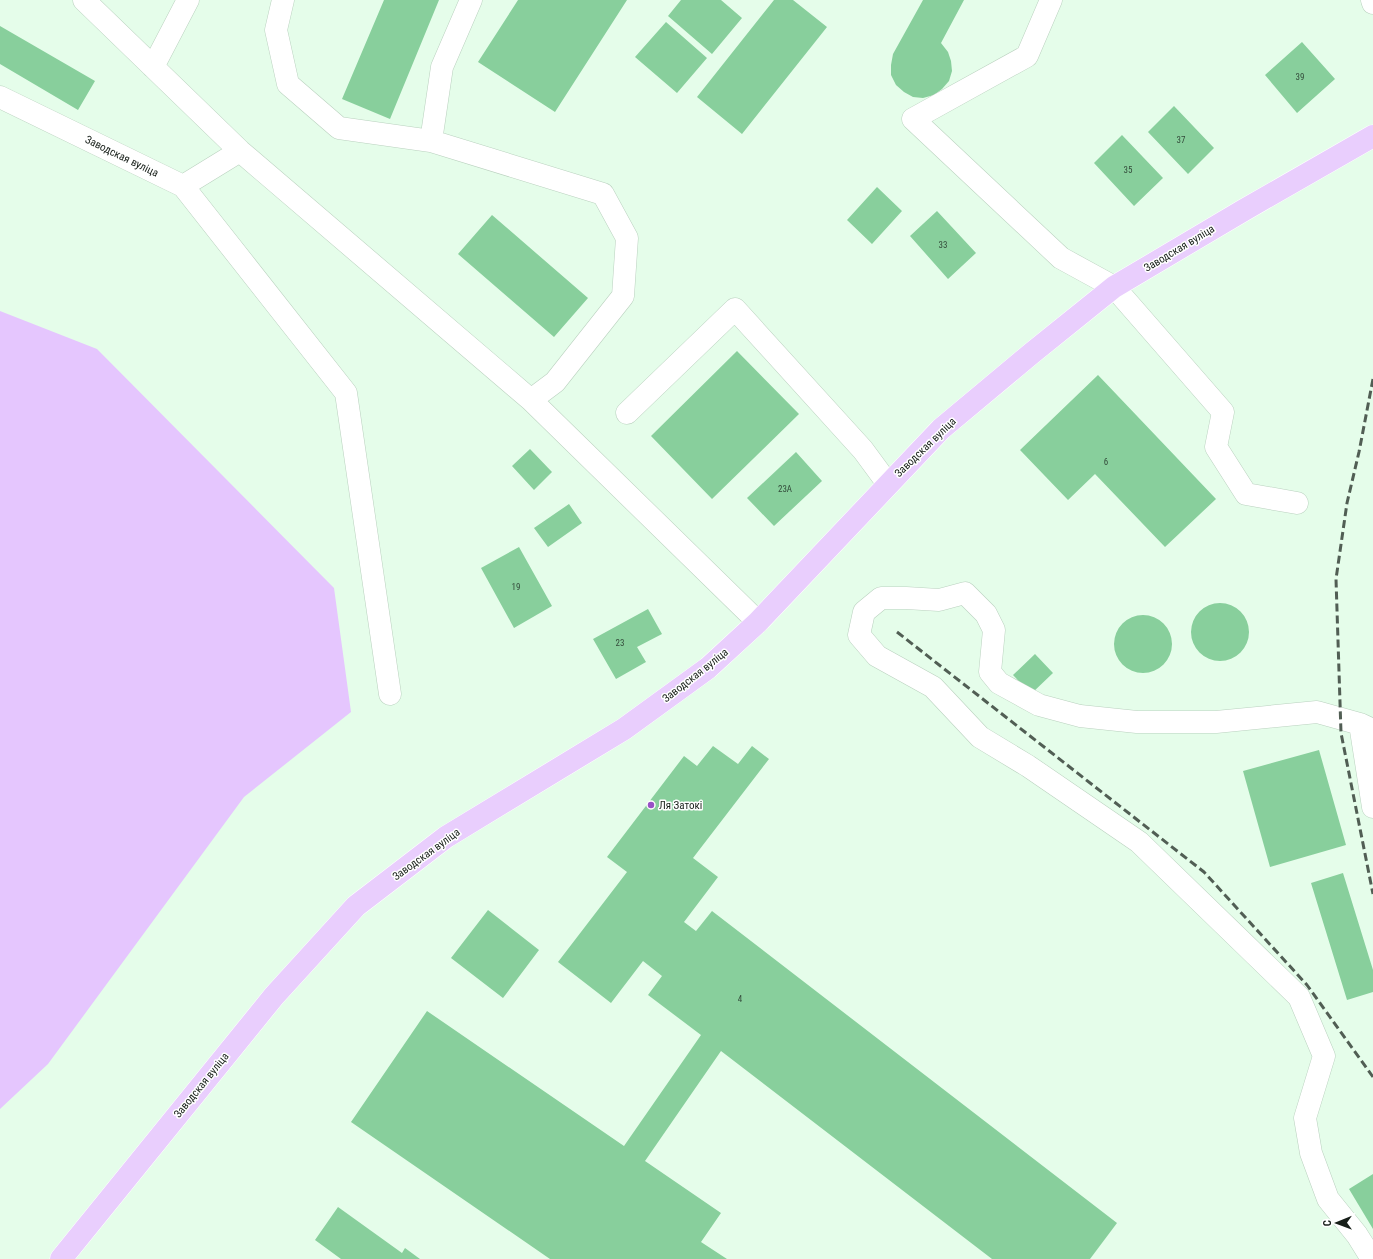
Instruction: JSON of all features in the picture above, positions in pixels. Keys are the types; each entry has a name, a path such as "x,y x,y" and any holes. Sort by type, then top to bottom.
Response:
{"main road":[{"name":"Заводская вуліца","path":"60,1259 274,996 356,906 446,837 624,729 708,668 758,622 941,430 1114,287 1373,136"}],"street":[{"path":"84,0 240,151 531,400 758,622"},
{"path":"153,67 188,0"},
{"path":"282,0 276,30 288,84 339,128 431,141 603,194 628,238 623,296 555,382 531,400"},
{"path":"431,141 442,67 471,0"},
{"path":"1051,0 1027,56 913,119 1061,258 1114,287 1223,412 1216,446 1246,494 1297,503"},
{"name":"Заводская вуліца","path":"0,97 183,186"},
{"path":"240,151 183,186 346,393 390,694"},
{"path":"627,413 735,309 864,450 888,484"},
{"path":"1372,1259 1357,1235 1328,1199 1311,1153 1305,1118 1324,1056 1300,997 1139,842 1028,766 980,737 933,686 877,656 859,635 864,612 881,598 939,600 965,593 986,614 994,630 990,672 999,683 1039,705 1080,716 1137,722 1216,722 1316,712 1366,727 1373,807"}],"shaded area":[{"path":"0,311 97,349 334,588 351,712 244,797 48,1064 0,1109"}],"building":[{"path":"384,0 439,0 390,119 342,99"},
{"path":"518,0 627,0 555,112 478,62"},
{"path":"681,0 721,0 742,18 712,54 668,16"},
{"path":"774,0 793,0 827,27 742,134 697,97"},
{"path":"923,0 964,0 941,43 948,52 951,61 952,71 949,81 934,95 923,98 913,97 896,85 891,75 891,65 893,54"},
{"path":"666,22 707,58 677,93 635,57"},
{"path":"0,26 95,81 78,110 0,64"},
{"path":"1302,42 1335,79 1297,113 1265,75"},
{"path":"1174,106 1214,148 1188,174 1148,132"},
{"path":"1122,135 1163,178 1134,206 1094,163"},
{"path":"877,187 902,211 872,244 847,220"},
{"path":"937,211 976,253 948,279 910,236"},
{"path":"492,215 588,298 554,337 458,254"},
{"path":"737,351 799,414 712,499 651,436"},
{"path":"1098,375 1216,499 1165,547 1095,474 1068,500 1020,450"},
{"path":"530,449 552,472 534,490 512,466"},
{"path":"796,452 822,481 774,526 747,498"},
{"path":"569,504 582,523 548,547 534,528"},
{"path":"519,547 552,606 514,628 481,568"},
{"path":"1214,603 1226,603 1241,611 1249,626 1249,638 1241,653 1226,661 1214,661 1199,653 1191,638 1191,626 1199,611"},
{"path":"648,609 662,634 637,647 646,662 616,679 593,639"},
{"path":"1137,615 1149,615 1164,623 1172,638 1172,650 1164,665 1149,673 1137,673 1122,665 1114,650 1114,638 1122,623"},
{"path":"1035,654 1053,673 1031,694 1013,675"},
{"path":"713,746 738,764 752,746 769,759 693,858 718,877 684,922 696,931 712,911 1117,1223 1090,1259 992,1259 721,1051 645,1161 721,1213 701,1242 727,1259 550,1259 351,1122 427,1011 624,1146 701,1035 648,995 662,976 643,961 611,1003 558,962 627,872 607,857 684,756 697,766"},
{"path":"1319,750 1346,845 1270,867 1243,771"},
{"path":"1343,873 1373,970 1373,992 1347,1000 1311,883"},
{"path":"488,910 539,950 503,998 451,958"},
{"path":"1373,1174 1373,1229 1349,1189"},
{"path":"338,1207 402,1253 405,1248 420,1259 341,1259 315,1240"}],"railway":[{"path":"1373,379 1359,452 1347,503 1336,579 1341,733 1373,894"},
{"path":"897,632 1204,872 1307,985 1373,1077"}],"place":[{"name":"Ля Затокі","path":"651,805"}]}
